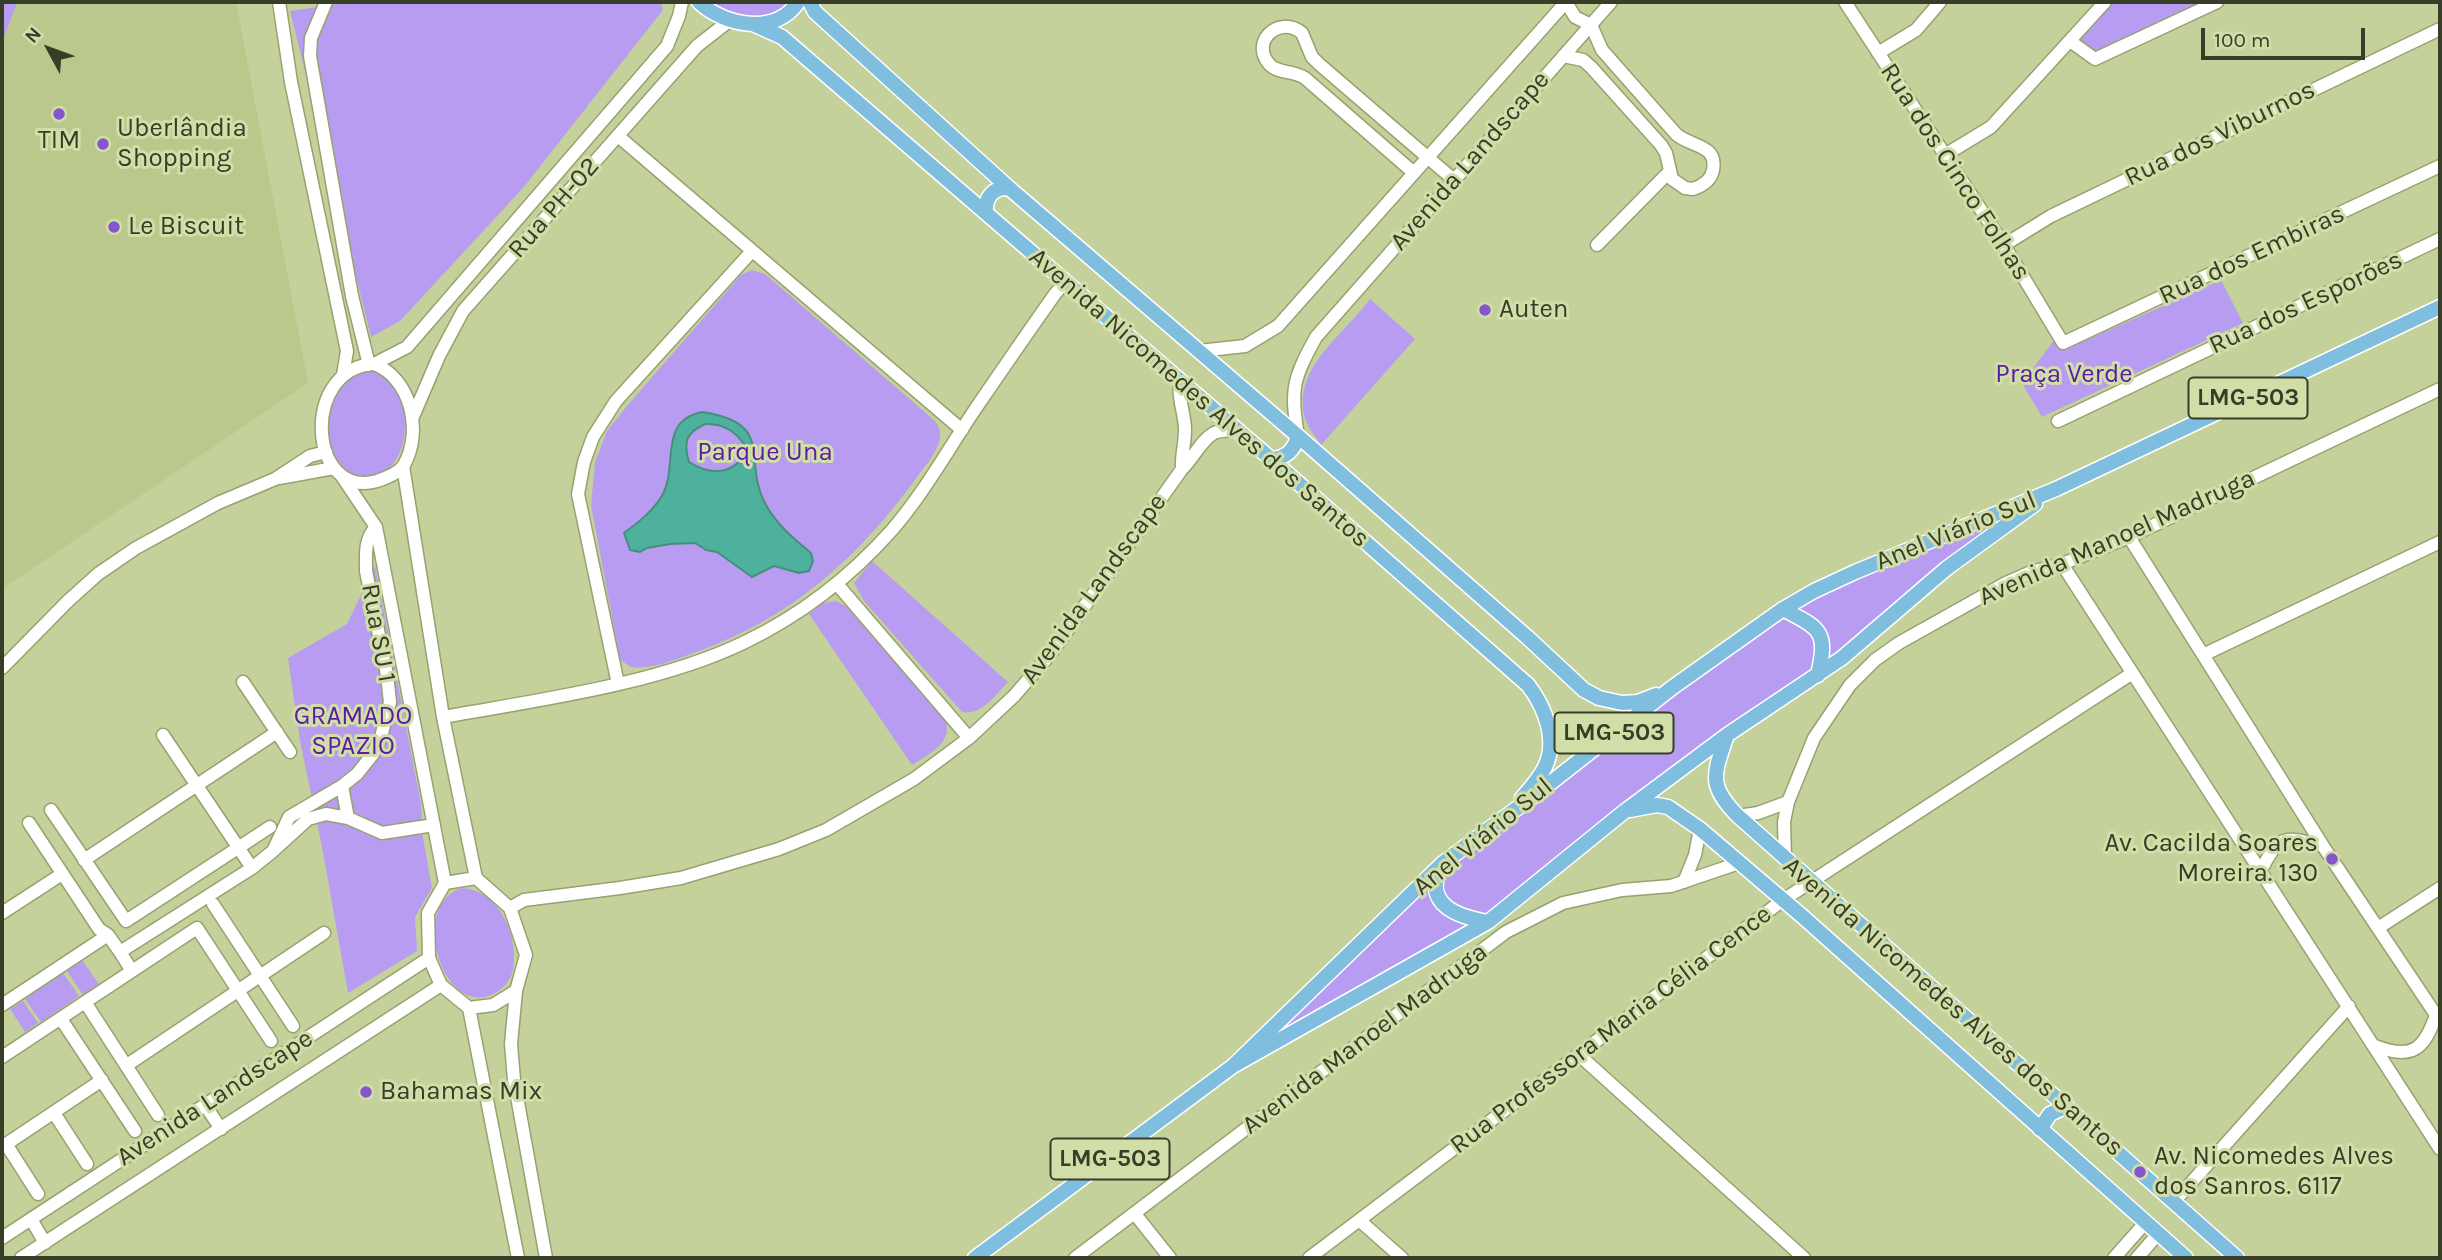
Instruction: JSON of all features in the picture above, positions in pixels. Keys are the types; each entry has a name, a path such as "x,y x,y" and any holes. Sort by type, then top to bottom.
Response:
{"main road":[{"path":"699,2 708,11 729,21 753,24 784,17 798,2"},
{"name":"Avenida Nicomedes Alves dos Santos","path":"810,2 816,12 1009,188 1298,436 1584,690 1599,698 1622,704 1639,702 1673,687"},
{"name":"Avenida Nicomedes Alves dos Santos","path":"753,24 782,37 1271,458 1536,695 1548,723 1550,739 1547,759 1537,779 1510,814"},
{"path":"986,213 990,195 1002,188 1009,188"},
{"name":"Anel Viário Sul","path":"980,1256 1233,1066 1444,863 1673,687 1783,609 1855,572 2056,489 2440,307"},
{"path":"1271,458 1279,458 1292,451 1298,436"},
{"name":"Anel Viário Sul","path":"1233,1066 1488,922 1625,811 1727,735 1842,658 1947,568 2056,489"},
{"path":"1783,609 1805,621 1820,634 1823,652 1818,675"},
{"name":"Avenida Nicomedes Alves dos Santos","path":"1727,735 1715,777 1717,790 1724,802 2237,1258"},
{"name":"Avenida Nicomedes Alves dos Santos","path":"1625,811 1647,806 1668,807 1700,829 2186,1258"},
{"path":"1444,863 1436,882 1444,906 1462,917 1488,922"},
{"path":"2040,1129 2050,1114 2067,1106"}],"street":[{"path":"279,2 302,133 347,351 343,375"},
{"path":"326,2 311,37 310,56 352,296 371,364"},
{"name":"Rua PH-02","path":"371,364 407,347 667,47 682,2"},
{"path":"1563,56 1583,60 1622,101 1661,145 1669,162 1669,172 1678,184 1693,188 1707,182 1711,176 1713,160 1705,148 1682,139 1602,50 1591,25 1575,16 1566,2"},
{"name":"Avenida Landscape","path":"1199,351 1245,346 1278,326 1566,2"},
{"name":"Avenida Landscape","path":"1298,436 1293,384 1316,337 1611,2"},
{"name":"Rua dos Cinco Folhas","path":"1845,2 2004,246 2063,343"},
{"path":"1878,53 1916,30 1940,2"},
{"path":"1945,155 1991,127 2105,2"},
{"path":"2070,41 2095,59 2217,2"},
{"name":"Rua PH-02","path":"412,419 439,356 463,311 697,46 729,21"},
{"path":"1414,173 1305,78 1290,71 1275,69 1269,64 1263,50 1268,35 1281,26 1296,28 1307,39 1308,49 1319,64 1454,180"},
{"name":"Rua dos Viburnos","path":"2004,246 2051,216 2440,29"},
{"path":"1622,101 1636,88"},
{"path":"1371,136 1384,120"},
{"path":"302,133 323,128"},
{"path":"618,136 962,430"},
{"name":"Rua dos Embiras","path":"2063,343 2440,166"},
{"path":"1597,245 1669,172"},
{"name":"Rua dos Esporões","path":"2058,421 2440,239"},
{"path":"618,684 578,494 584,462 593,437 616,401 752,251"},
{"path":"443,717 618,684 695,662 745,642 787,618 836,584 892,529 1065,282"},
{"path":"518,1258 469,1008 441,985 429,958 428,913 445,883 376,527 337,471 322,441 321,421 326,401 343,375 351,368 371,364 392,374 408,397 412,419 411,443 403,467 443,717 476,878 509,908 526,955 516,991 511,1044 546,1258"},
{"name":"Avenida Landscape","path":"1180,381 1178,394 1185,433 1182,469"},
{"name":"Avenida Manoel Madruga","path":"1785,858 1784,822 1788,802 1814,738 1850,685 1875,660 1899,643 2006,583 2129,537 2440,389"},
{"name":"Avenida Landscape","path":"509,908 524,900 681,878 779,849 826,830 914,779 969,738 1014,696 1052,652 1182,469 1210,436 1216,432 1237,430"},
{"path":"2,668 98,574 136,548 218,503 275,479 310,456 326,452"},
{"path":"275,479 337,471 357,482 374,482 403,467"},
{"name":"Rua SU 1","path":"273,850 289,817 342,786 356,774 375,750 381,737 390,702 387,674 366,572 368,535 376,527"},
{"path":"2129,537 2323,846 2438,1018 2426,1040 2418,1048 2400,1053 2375,1046"},
{"path":"2203,654 2440,542"},
{"path":"2062,564 2440,1149"},
{"path":"836,584 969,738"},
{"name":"Rua Professora Maria Célia Cence","path":"1309,1258 1783,900 2132,674"},
{"path":"243,682 290,752"},
{"path":"84,860 277,732"},
{"path":"163,735 252,867"},
{"path":"342,786 348,818"},
{"path":"1738,816 1758,813 1788,802"},
{"path":"51,810 126,921 270,827"},
{"path":"120,952 252,867 314,816 326,814 348,818 382,833 434,825"},
{"path":"29,823 99,929 108,935 132,971"},
{"path":"1684,882 1695,855 1700,829"},
{"path":"2260,872 2277,843 2297,840 2323,846"},
{"name":"Avenida Manoel Madruga","path":"1075,1258 1506,932 1563,903 1602,893 1656,888 1684,882 1739,863"},
{"path":"2,913 62,874"},
{"path":"445,883 476,878"},
{"path":"2378,928 2440,888"},
{"path":"214,904 293,1026"},
{"path":"2,1057 197,929 271,1041"},
{"path":"127,1065 324,933"},
{"path":"2,1004 108,935"},
{"name":"Avenida Landscape","path":"2,1238 429,958"},
{"name":"Avenida Landscape","path":"21,1258 441,985"},
{"path":"469,1008 493,1005 516,991"},
{"path":"85,1002 158,1115"},
{"path":"2174,1203 2349,1006"},
{"path":"61,1019 135,1131"},
{"path":"1578,1055 1804,1258"},
{"path":"38,1194 4,1146 102,1080"},
{"path":"205,1105 221,1129"},
{"path":"54,1113 87,1164"},
{"path":"1135,1214 1170,1258"},
{"path":"31,1219 45,1243"},
{"path":"1359,1220 1402,1258"},
{"path":"2114,1258 2145,1223"},
{"path":"2137,1258 2158,1234"}],"shaded area":[{"name":"Uberlândia Shopping","path":"2,2 236,2 308,383 2,589"}],"green space":[{"path":"2,2 17,2 2,43"},
{"path":"352,2 661,2 663,10 523,188 400,321 371,337 290,11"},
{"path":"709,2 789,2 772,14 750,17 728,12"},
{"path":"2105,2 2217,2 2095,59 2070,41"},
{"name":"Parque Una","path":"752,270 765,274 935,421 939,428 939,443 927,464 871,533 822,581 794,602 733,637 699,651 657,665 631,667 620,660 591,505 595,462 607,431 627,406 741,275"},
{"name":"Praça Verde","path":"2221,280 2243,323 2042,417 2022,383 2058,335 2069,346 2078,344"},
{"path":"1370,299 1415,339 1321,445 1306,421 1303,403 1305,385 1322,354"},
{"path":"372,371 389,382 400,398 405,418 404,438 398,457 387,470 371,477 352,473 336,459 329,439 328,421 333,402 342,385 356,374"},
{"path":"2056,489 1842,658 1488,922 1233,1066 1443,863 1783,609"},
{"path":"872,561 1008,682 982,708 962,712 864,601 854,583"},
{"name":"GRAMADO SPAZIO","path":"375,566 421,804 423,838 432,888 415,917 417,951 348,993 300,741 288,658 347,624"},
{"path":"836,601 846,606 946,721 946,736 938,748 912,765 809,614 823,603"},
{"path":"462,888 487,897 496,906 510,930 513,944 513,970 509,980 497,992 478,997 462,992 448,978 439,959 435,937 437,916 445,899"},
{"path":"82,960 99,984 83,995 67,971"},
{"path":"63,973 79,996 41,1022 25,999"},
{"path":"23,1001 38,1023 25,1032 10,1009"}],"water":[{"path":"702,412 725,417 740,425 749,434 759,489 766,505 792,537 811,553 813,561 809,571 799,573 774,566 752,577 717,552 706,550 695,543 670,544 640,552 630,550 624,533 651,510 663,494 674,434 688,417","holes":["705,424 730,430 740,439 747,450 736,464 722,471 714,471 689,462 686,448 688,438"]}],"place":[{"name":"TIM","path":"59,114"},
{"name":"Uberlândia Shopping","path":"103,144"},
{"name":"Le Biscuit","path":"114,227"},
{"name":"Auten","path":"1485,310"},
{"name":"Av. Cacilda Soares Moreira. 130","path":"2332,859"},
{"name":"Bahamas Mix","path":"366,1092"},
{"name":"Av. Nicomedes Alves dos Sanros. 6117","path":"2140,1172"}]}
